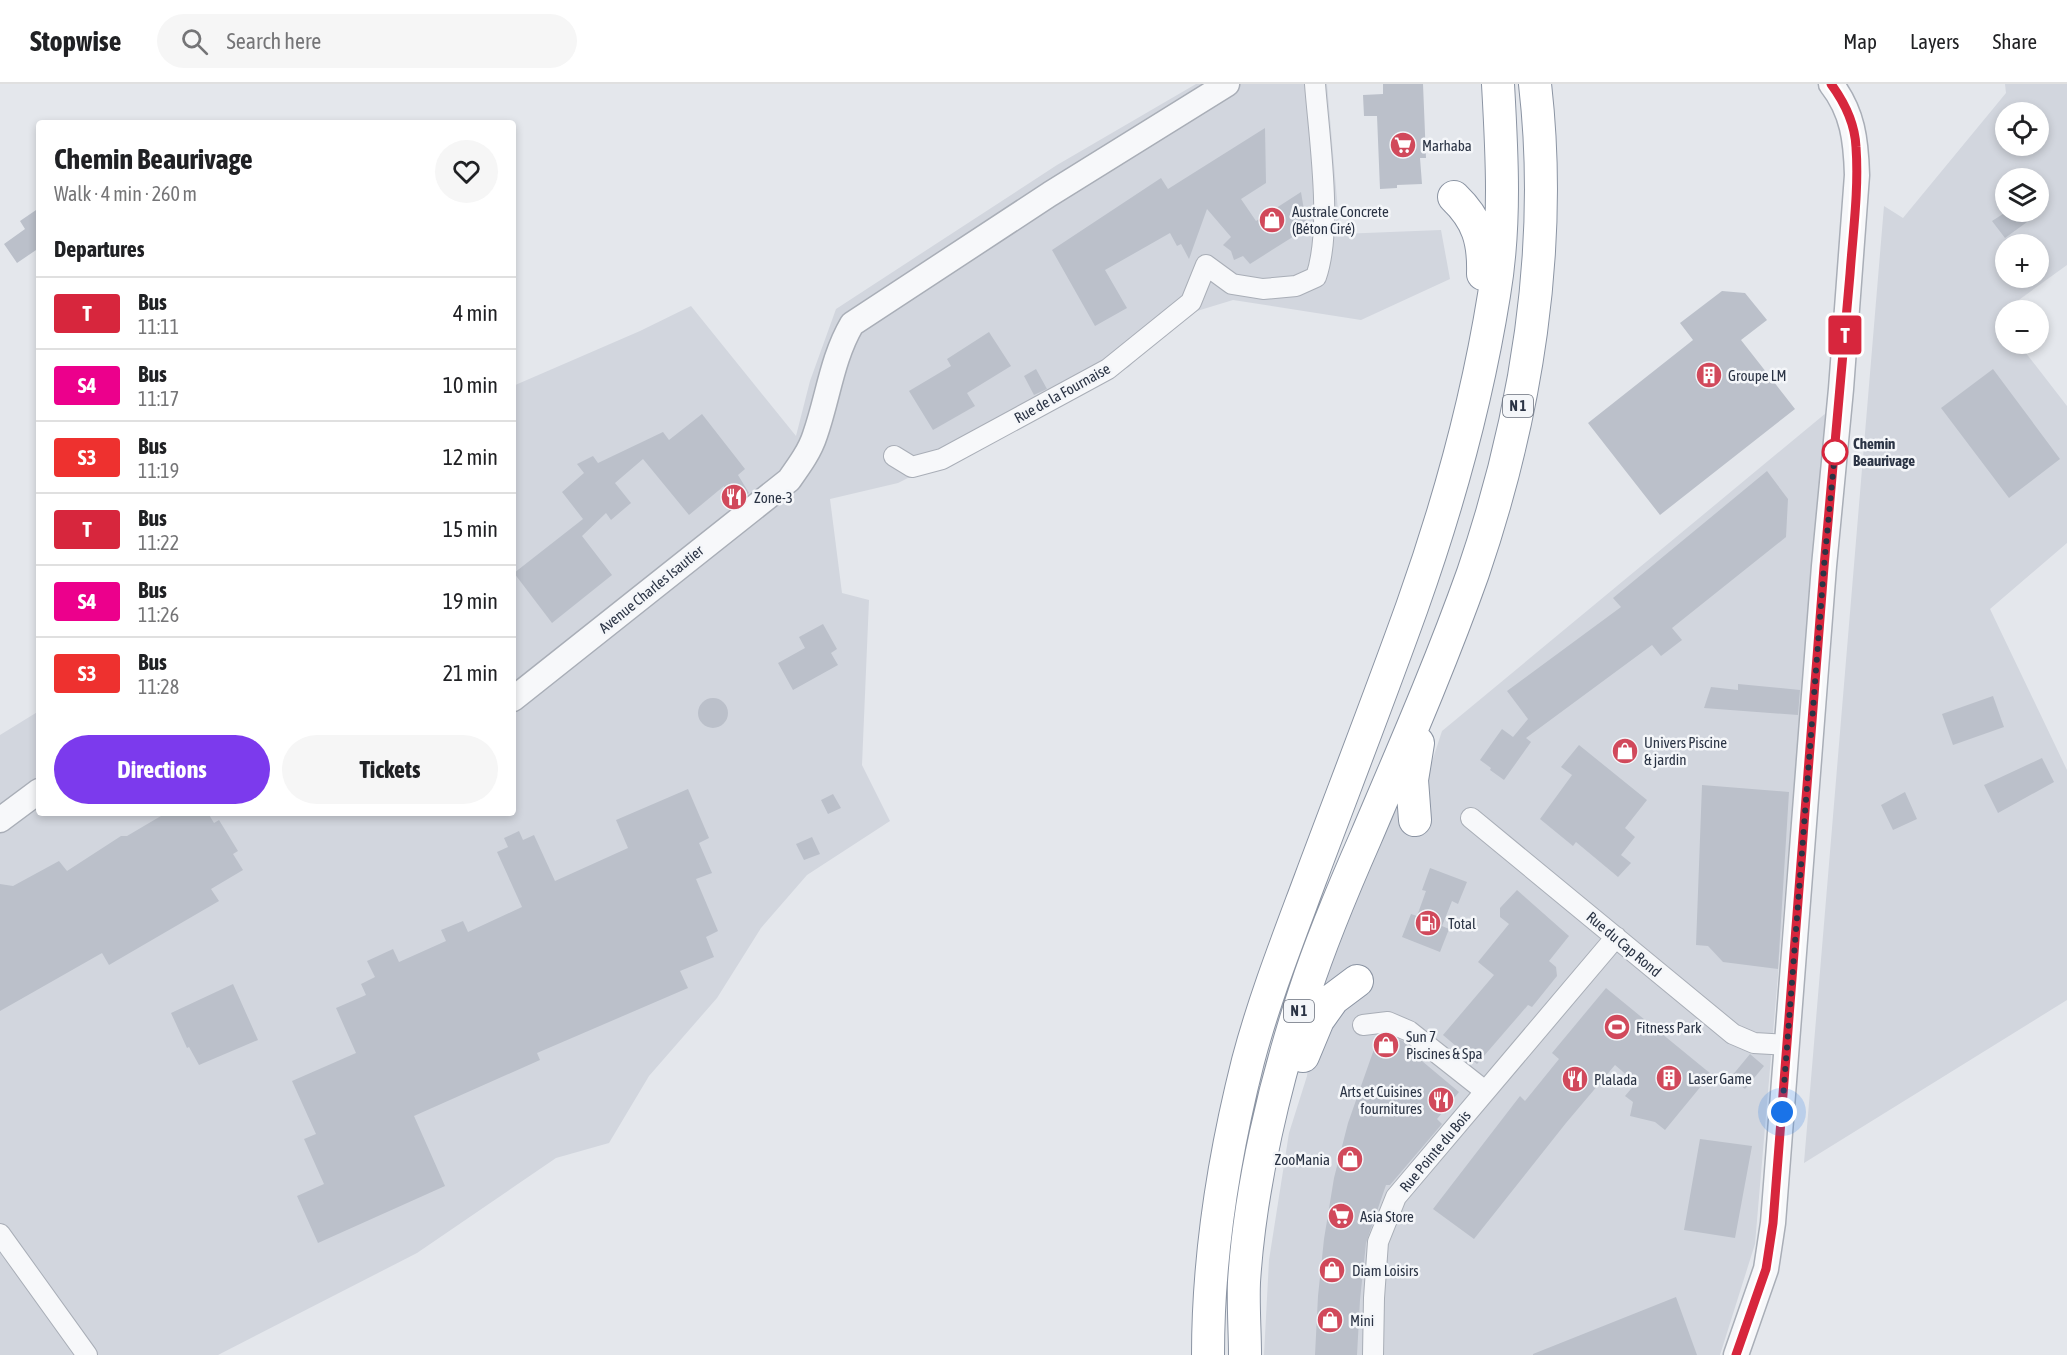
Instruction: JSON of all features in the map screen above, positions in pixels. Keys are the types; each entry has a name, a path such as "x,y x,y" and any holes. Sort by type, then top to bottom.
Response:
{"highway":[{"name":"N 1","path":"1208,1355 1212,1264 1233,1126 1249,1058 1290,934 1413,605 1455,470 1477,384 1495,293 1501,237 1503,159 1498,84"},
{"name":"N 1","path":"1245,1355 1244,1282 1255,1195 1272,1106 1290,1041 1306,988 1345,886 1430,686 1473,573 1495,502 1516,420 1531,329 1539,248 1540,169 1535,84"},
{"path":"1454,197 1467,209 1481,238 1483,270 1477,384"},
{"path":"1415,820 1412,780 1430,686"},
{"path":"1256,1355 1259,1274 1271,1185 1282,1125 1297,1069 1318,1020 1333,999 1357,981"}],"street":[{"name":"Avenue Charles Isautier","path":"516,697 789,480 800,465 815,436 842,341 852,324 1050,194 1227,84"},
{"name":"Rue de la Fournaise","path":"894,456 912,467 942,459 1108,369 1191,302 1206,265 1232,284 1263,289 1296,286 1317,277 1322,261 1324,210 1315,84"},
{"path":"1736,1355 1766,1269 1773,1223 1857,175 1856,145 1852,123 1844,103 1831,84"},
{"path":"0,820 36,793"},
{"name":"Rue du Cap Rond","path":"1472,818 1733,1034 1754,1042 1787,1045"},
{"name":"Rue Pointe du Bois","path":"1373,1355 1378,1242 1396,1197 1616,937"},
{"path":"1363,1025 1388,1022 1409,1030 1485,1090"},
{"path":"0,1234 87,1355"}],"shaded area":[{"path":"1196,84 1327,84 1340,234 1441,230 1450,279 1361,320 1233,300 1174,318 1129,367 898,483 830,499 842,593 869,600 862,765 890,821 807,875 761,928 717,998 649,1076 609,1143 556,1158 417,1253 218,1355 0,1355 0,735 36,713 36,816 516,816 516,385 640,331 691,306 796,436 810,381 836,309 1057,165"},
{"path":"2005,84 2067,84 2067,265 2049,278 2049,234 1995,234 1995,288 2035,288 2019,300 1995,300 1995,354 2027,354 2067,406 2067,543 1990,609 2067,770 2067,1000 1804,1163 1884,206 1903,218 1995,106 1995,156 2049,156 2049,102 1999,102 2006,93"},
{"path":"1826,413 1755,1244 1720,1355 1264,1355 1269,1260 1289,1133 1307,1076 1316,996 1328,971 1395,797 1423,789 1442,731"}],"building":[{"path":"1383,84 1423,84 1426,158 1420,158 1422,184 1397,185 1397,188 1380,189 1377,116 1364,116 1363,95 1383,94"},
{"path":"1265,128 1266,183 1241,199 1256,221 1301,192 1307,228 1250,264 1243,256 1234,260 1231,251 1223,245 1231,237 1207,209 1189,259 1181,244 1177,246 1170,233 1105,270 1127,308 1095,326 1052,250 1161,178 1168,189"},
{"path":"36,210 36,250 17,263 4,244 25,229 20,221"},
{"path":"1995,219 1995,222 2027,222 2011,234 2002,234 1992,221"},
{"name":"Groupe LM","path":"1722,291 1745,293 1767,320 1741,340 1795,409 1660,515 1588,423 1693,340 1680,323"},
{"path":"989,332 1011,366 967,393 975,406 933,430 909,391 951,366 947,359"},
{"path":"1036,369 1047,389 1034,395 1024,376"},
{"path":"1993,369 2060,459 2009,498 1941,408"},
{"path":"702,414 745,469 738,475 749,493 727,507 724,486 689,515 643,459 615,483 631,503 611,520 606,513 582,536 612,575 552,623 516,576 516,571 583,519 562,492 584,473 577,464 593,456 598,463 663,432 669,440"},
{"path":"1767,471 1788,499 1786,537 1672,628 1682,640 1661,656 1652,645 1526,738 1531,742 1504,780 1490,770 1491,768 1480,760 1502,729 1513,737 1528,719 1507,691 1621,607 1613,598"},
{"path":"823,624 837,649 831,653 838,665 793,690 778,663 805,648 799,637"},
{"path":"1738,684 1800,690 1798,715 1704,708 1711,687 1738,690"},
{"path":"1993,696 2004,727 1953,745 1942,714"},
{"path":"713,698 724,702 728,713 724,724 713,728 702,724 698,713 702,702"},
{"path":"1579,745 1647,800 1625,828 1635,837 1621,855 1631,863 1618,877 1576,842 1573,846 1540,819 1572,775 1561,767"},
{"path":"2042,758 2054,782 1998,813 1984,785"},
{"path":"1702,785 1789,792 1778,969 1723,962 1708,946 1696,945"},
{"path":"688,789 709,838 699,843 712,873 696,879 718,931 706,937 714,957 680,971 688,988 537,1053 540,1060 414,1116 445,1186 318,1243 297,1196 324,1184 304,1139 316,1134 292,1081 356,1053 336,1008 366,995 361,984 375,977 367,961 393,949 399,962 446,941 441,930 463,921 468,932 522,907 497,852 508,847 504,838 519,831 523,840 534,835 555,881 628,848 616,820"},
{"path":"1905,792 1917,819 1893,830 1881,805"},
{"path":"833,794 841,808 828,814 821,800"},
{"path":"161,816 210,816 214,823 219,820 238,851 233,854 243,870 211,889 219,901 109,965 102,953 0,1011 0,884 13,886 59,861 67,871 121,836 127,836"},
{"path":"812,837 820,854 804,860 796,844"},
{"path":"1430,868 1467,882 1458,904 1452,901 1442,926 1449,929 1440,952 1402,937 1411,914 1417,916 1426,891 1422,890"},
{"path":"1517,890 1569,936 1549,961 1556,967 1557,976 1532,1007 1528,1005 1477,1064 1443,1035 1494,975 1478,962 1509,924 1500,917 1500,908"},
{"path":"233,984 258,1040 199,1065 189,1047 187,1048 171,1013"},
{"path":"1606,988 1711,1074 1665,1130 1655,1122 1630,1116 1633,1102 1625,1096 1636,1083 1615,1065 1474,1239 1433,1209 1520,1096 1525,1101 1559,1059 1552,1053"},
{"path":"1386,1034 1403,1041 1418,1054 1416,1056 1459,1092 1437,1119 1442,1124 1390,1185 1386,1185 1366,1243 1357,1355 1315,1355 1324,1239 1334,1178 1348,1123 1379,1035"},
{"path":"1750,1054 1764,1066 1745,1089 1731,1077"},
{"path":"1700,1139 1752,1146 1735,1238 1684,1230"},
{"path":"1676,1297 1697,1355 1533,1355 1533,1354"}],"bus line":[{"name":"T","path":"1736,1355 1766,1269 1773,1223 1857,175 1856,145 1852,123 1844,103 1831,84"}],"place":[{"name":"Marhaba","path":"1403,145"},
{"name":"Australe Concrete (Béton Ciré)","path":"1272,220"},
{"name":"Groupe LM","path":"1709,375"},
{"name":"Chemin Beaurivage","path":"1835,452"},
{"name":"Zone-3","path":"734,497"},
{"name":"Univers Piscine & jardin","path":"1625,751"},
{"name":"Total","path":"1428,923"},
{"name":"Fitness Park","path":"1617,1027"},
{"name":"Sun 7 Piscines & Spa","path":"1386,1045"},
{"name":"Laser Game","path":"1669,1078"},
{"name":"Plalada","path":"1575,1079"},
{"name":"Arts et Cuisines fournitures","path":"1441,1100"},
{"name":"ZooMania","path":"1350,1159"},
{"name":"Asia Store","path":"1341,1216"},
{"name":"Diam Loisirs","path":"1332,1270"},
{"name":"Mini","path":"1330,1320"}],"route":[{"path":"1782,1112 1824,566 1835,452"}]}
